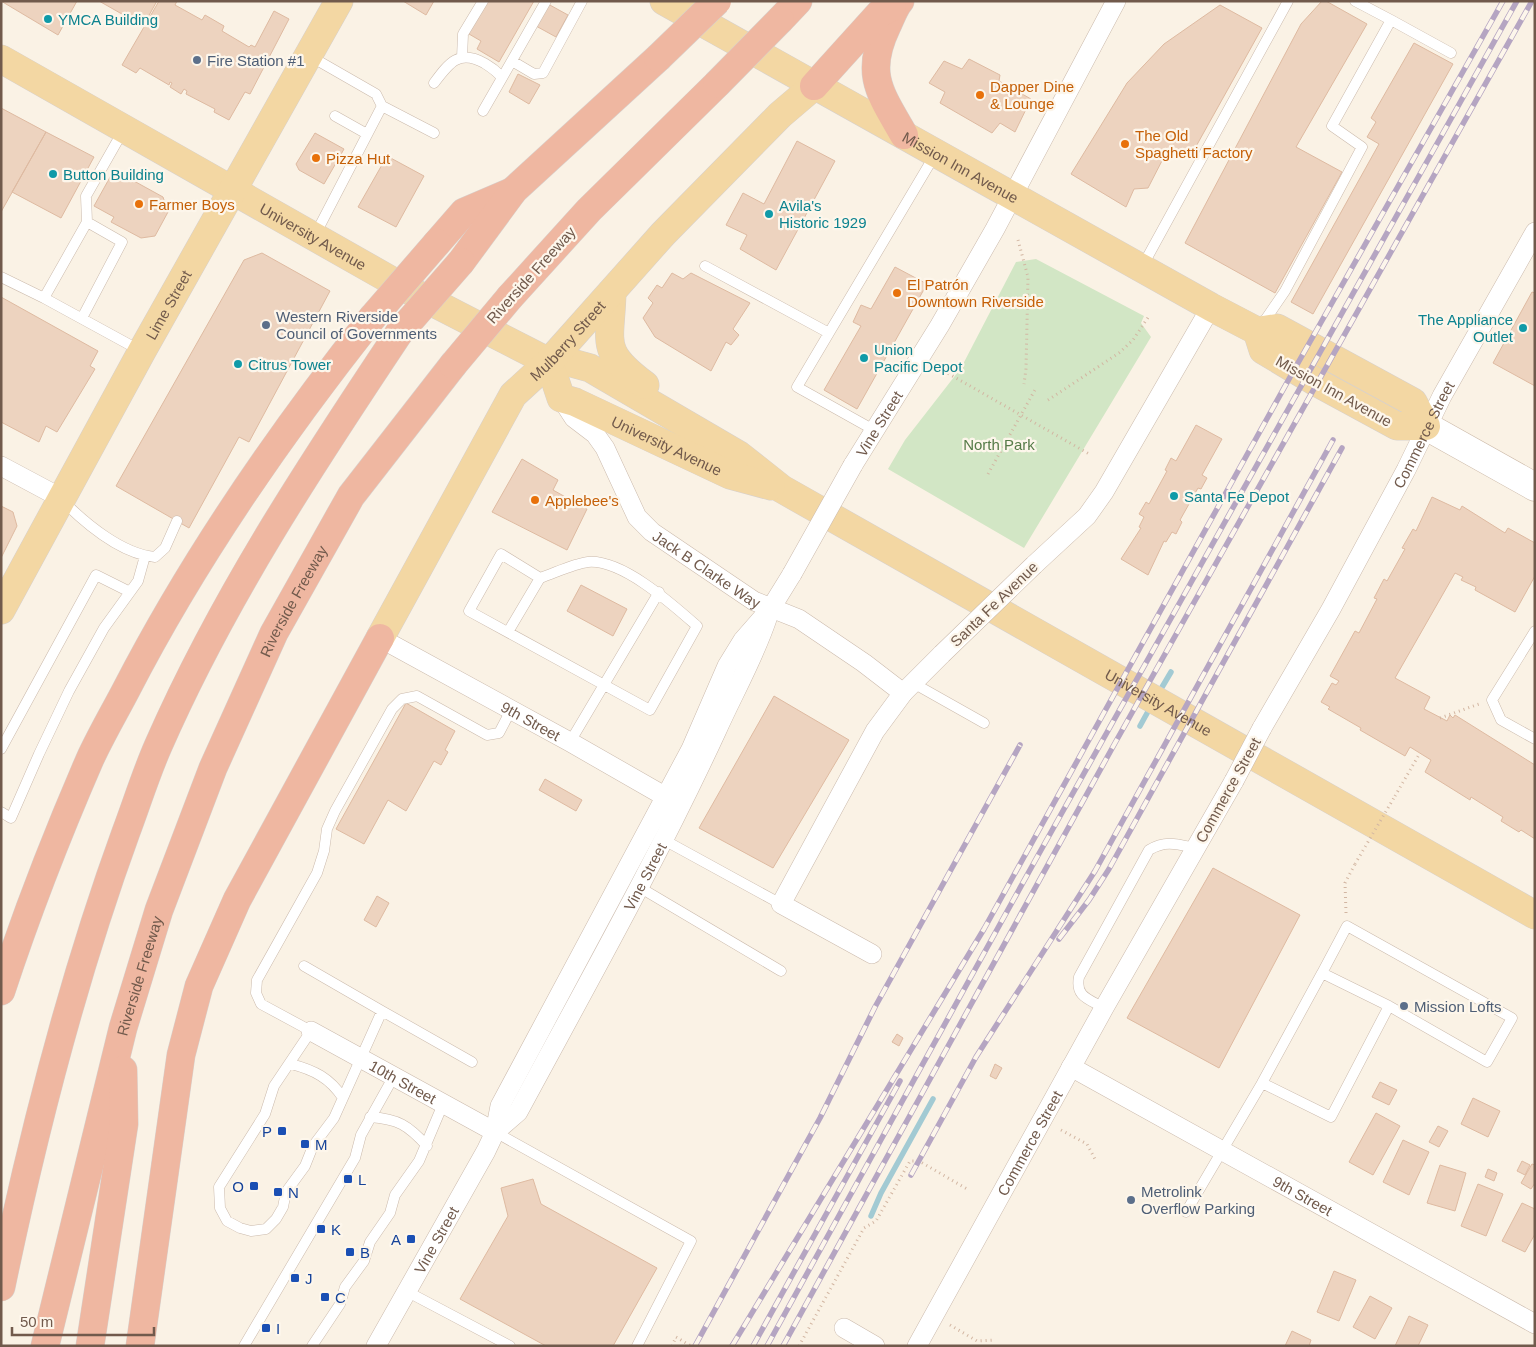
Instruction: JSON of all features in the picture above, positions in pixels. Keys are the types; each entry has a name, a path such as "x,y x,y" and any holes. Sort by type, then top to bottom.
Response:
{"highway":[{"path":"1,1286 55,1059 102,899 158,745 228,605 310,466 399,333 461,262 514,190 658,58 717,1"},
{"path":"814,86 880,13 899,3"},
{"path":"899,3 884,34 877,56 875,75 882,96 904,136"},
{"name":"Riverside Freeway","path":"44,1346 123,1028 158,910 213,768 274,633 351,496 453,365 510,296 589,210 789,11"},
{"path":"1,991 23,924 91,758 152,639 206,552 324,379 372,318 464,212 514,190"},
{"path":"140,1346 181,1055 199,986 238,900 380,638"},
{"path":"90,1346 124,1124 123,1028"}],"main road":[{"name":"Mission Inn Avenue","path":"664,1 1211,307 1258,331 1277,328 1413,402 1426,426"},
{"name":"Lime Street","path":"1,610 336,2"},
{"name":"University Avenue","path":"1,59 401,286 549,362 572,363 590,368 739,456 782,489 1535,915"},
{"name":"Mulberry Street","path":"380,638 513,395 549,362 670,227 780,115 814,86"},
{"path":"612,292 608,343 614,358 623,369 666,400 672,417"},
{"path":"549,362 561,398"},
{"name":"University Avenue","path":"561,398 575,402 730,475 782,489"},
{"path":"1426,426 1535,487"}],"street":[{"name":"Vine Street","path":"376,1346 486,1151 495,1132 500,1106 664,796 691,749 727,666 743,640 771,608 792,574 853,465 977,261 1116,1"},
{"name":"Commerce Street","path":"917,1346 1104,1008 1336,600 1406,470 1426,426 1535,232"},
{"name":"Santa Fe Avenue","path":"781,904 875,731 908,688 1087,516 1104,492 1211,307"},
{"name":"Jack B Clarke Way","path":"561,398 574,418 595,434 605,448 629,502 642,522 669,544 754,601 799,619 864,663 908,688"},
{"path":"1,466 61,498"},
{"name":"Vine Street","path":"495,1132 518,1112 682,806 730,700 757,649 771,608"},
{"name":"9th Street","path":"380,638 682,806"},
{"path":"781,904 872,954"},
{"name":"10th Street","path":"311,1031 495,1132"},
{"name":"9th Street","path":"1071,1067 1535,1324"},
{"path":"851,1336 875,1346"}],"lane":[{"path":"462,58 463,34 483,1"},
{"path":"483,111 546,1"},
{"path":"512,61 534,74 543,73 582,1"},
{"path":"1356,1 1452,53"},
{"path":"1142,267 1287,2"},
{"path":"1258,331 1285,292 1362,148 1332,126 1391,20"},
{"path":"308,55 376,94 382,106 434,133"},
{"path":"434,83 451,62 473,57 496,70 502,78"},
{"path":"314,236 382,106"},
{"path":"335,116 367,134"},
{"path":"44,298 87,222 86,196 124,130"},
{"path":"874,430 797,387 936,153"},
{"path":"82,318 122,242 87,222"},
{"path":"705,266 829,333"},
{"path":"1,277 142,351"},
{"path":"61,498 85,522 139,555 155,558 165,548 177,521"},
{"path":"508,632 540,578 588,562 607,564 658,592 697,626 650,710 508,632 469,610 501,554 540,578"},
{"path":"1,812 11,818 38,754 69,691 104,628 138,581 145,556"},
{"path":"1,749 96,574 130,592"},
{"path":"570,742 658,592"},
{"path":"1535,631 1492,700 1501,720 1535,739"},
{"name":"Jack B Clarke Way","path":"908,688 984,723"},
{"path":"382,1011 334,1118 313,1146 305,1166 286,1192 283,1207 276,1219 266,1229 251,1231 228,1221 220,1208 219,1187 265,1114 274,1086 291,1064 311,1031 261,1004 256,993 257,980 317,873 324,851 327,830 335,810 392,709 402,699 417,696 487,735 498,733 511,710"},
{"path":"664,840 781,904"},
{"path":"1104,1008 1080,994 1077,987 1079,977 1148,850 1160,843 1172,842 1195,848"},
{"path":"639,887 781,971"},
{"path":"1186,1212 1262,1083 1347,926 1512,1018 1487,1062 1388,1006 1322,973"},
{"path":"304,966 472,1062"},
{"path":"1262,1083 1331,1117 1388,1006"},
{"path":"291,1064 319,1074 334,1084 343,1098"},
{"path":"244,1346 355,1158 361,1135 394,1076"},
{"path":"312,1346 340,1304 345,1286 364,1261 370,1242 390,1213 395,1195 427,1146 443,1104"},
{"path":"370,1117 389,1118 403,1124 427,1146"},
{"path":"495,1132 691,1241 637,1346"},
{"path":"406,1291 510,1346"}],"path":[{"path":"1018,240 1028,277 1024,384"},
{"path":"1048,400 1119,353 1133,340 1149,316"},
{"path":"919,358 1022,414 1091,455"},
{"path":"988,474 1036,388"},
{"path":"1440,718 1492,700"},
{"path":"1347,926 1344,888 1355,864 1420,753"},
{"path":"1061,1130 1087,1144 1096,1162"},
{"path":"799,1346 864,1228 876,1221 910,1160 918,1161 967,1189"},
{"path":"950,1325 977,1341 995,1340"},
{"path":"672,1346 676,1337 692,1346"}],"green space":[{"name":"North Park","path":"1036,259 1144,316 1141,323 1151,337 1024,548 888,469 905,440 961,368 1016,262"}],"building":[{"name":"YMCA Building","path":"1,1 77,1 58,35"},
{"name":"YMCA Building","path":"99,1 157,1 143,26"},
{"name":"Fire Station #1","path":"159,1 177,1 175,5 202,20 205,15 224,26 222,31 249,47 251,45 255,47 274,11 289,19 250,94 245,92 229,120 214,112 215,109 186,94 187,91 184,89 181,94 170,87 172,83 170,82 169,85 140,68 136,73 122,65"},
{"path":"403,1 434,1 426,15"},
{"path":"477,1 534,1 499,62 477,49 481,41 469,34"},
{"path":"1322,1 1326,1 1367,24 1296,147 1342,172 1275,293 1185,243 1301,24"},
{"path":"548,4 568,15 556,37 536,26"},
{"path":"1220,5 1262,28 1189,159 1167,151 1148,188 1134,189 1126,207 1071,174 1127,83 1164,44"},
{"path":"1414,43 1453,64 1313,314 1291,302 1379,144 1367,137 1376,122 1371,118"},
{"path":"969,59 1000,75 999,81 1031,99 1015,132 1000,123 992,133 940,103 945,92 929,83 944,61 962,69"},
{"path":"518,74 540,85 529,104 509,92"},
{"path":"1,108 46,132 1,212"},
{"name":"Button Building","path":"46,132 94,157 61,218 12,192"},
{"path":"315,133 344,149 324,184 299,170 296,164"},
{"name":"Avila's Historic 1929","path":"797,141 835,161 776,270 740,249 747,235 726,225 743,193 764,204"},
{"path":"387,156 424,176 396,227 358,207"},
{"path":"114,170 163,197 168,212 155,236 141,238 111,222 114,217 94,206"},
{"name":"Citrus Tower","path":"262,253 330,291 249,442 239,437 189,528 116,486 244,260"},
{"name":"Union Pacific Depot","path":"895,267 927,284 857,409 824,390 861,326 853,322 861,305 871,309"},
{"path":"672,273 683,279 691,273 750,303 733,329 739,335 731,345 726,342 711,371 655,337 643,318 653,303 648,298 657,285 662,288"},
{"name":"The Appliance Outlet","path":"1532,292 1535,293 1535,386 1493,363"},
{"path":"1,297 98,351 90,366 95,369 57,432 46,426 39,442 1,422"},
{"name":"Santa Fe Depot","path":"1196,425 1222,439 1202,475 1207,478 1201,489 1198,488 1180,520 1182,522 1176,534 1172,532 1166,542 1164,541 1148,575 1121,559 1141,528 1139,527 1144,517 1139,514 1146,502 1149,504 1167,471 1165,470 1171,458 1176,461"},
{"name":"Applebee's","path":"522,459 558,480 553,490 587,509 567,550 492,512"},
{"path":"1432,497 1460,510 1462,506 1505,533 1508,528 1535,543 1535,576 1515,612 1475,590 1476,587 1461,580 1463,577 1455,573 1395,678 1430,697 1424,709 1447,721 1450,715 1453,718 1455,715 1535,765 1535,839 1501,821 1503,817 1471,797 1470,800 1425,772 1431,760 1410,747 1405,756 1360,730 1361,728 1328,709 1330,707 1321,702 1332,683 1336,685 1339,681 1330,676 1355,631 1359,633 1377,599 1374,598 1384,579 1387,581 1405,549 1402,548 1413,529 1416,531"},
{"path":"1,506 13,512 17,526 1,558"},
{"path":"581,585 627,609 613,636 567,611"},
{"path":"774,696 849,740 773,868 699,828"},
{"path":"406,703 455,731 445,750 448,752 441,765 434,761 406,811 388,800 364,844 336,829"},
{"path":"545,779 582,800 576,811 539,790"},
{"path":"1213,868 1300,915 1219,1068 1127,1018"},
{"path":"377,896 389,903 376,927 364,920"},
{"path":"897,1034 903,1038 899,1046 892,1042"},
{"path":"995,1064 1002,1068 996,1079 990,1076"},
{"path":"1380,1082 1397,1090 1389,1105 1372,1097"},
{"path":"1473,1098 1500,1111 1488,1137 1461,1124"},
{"path":"1376,1113 1400,1126 1373,1175 1349,1162"},
{"path":"1438,1126 1448,1131 1439,1147 1429,1142"},
{"path":"1403,1140 1429,1152 1409,1195 1383,1182"},
{"path":"1522,1161 1530,1165 1525,1175 1517,1171"},
{"path":"1532,1164 1535,1165 1535,1183 1531,1189 1521,1183"},
{"path":"1440,1165 1466,1173 1455,1211 1427,1203"},
{"path":"1488,1169 1497,1173 1494,1181 1485,1177"},
{"path":"533,1179 541,1204 657,1268 613,1346 546,1346 460,1299 508,1216 501,1188"},
{"path":"1478,1184 1503,1194 1486,1236 1461,1226"},
{"path":"1522,1203 1535,1209 1535,1234 1525,1252 1502,1241"},
{"path":"1334,1271 1356,1280 1339,1321 1317,1312"},
{"path":"1370,1296 1392,1308 1375,1339 1353,1327"},
{"path":"1409,1316 1428,1325 1418,1346 1395,1346"},
{"path":"1292,1331 1311,1340 1309,1346 1285,1346"}],"waterway":[{"path":"1158,694 1171,672"},
{"path":"1140,726 1151,706"},
{"path":"871,1216 881,1193 933,1099"}],"railway":[{"path":"732,1346 984,929 1294,370 1503,1"},
{"path":"767,1346 1036,859 1517,1"},
{"path":"783,1346 1115,743 1532,1"},
{"path":"911,1175 976,1057 1095,871 1333,440"},
{"path":"1059,939 1089,900 1109,869 1342,448"},
{"path":"695,1346 820,1118 875,1007 1020,745"},
{"path":"753,1346 900,1081"}],"place":[{"name":"YMCA Building","path":"48,19"},
{"name":"Fire Station #1","path":"197,60"},
{"name":"Dapper Dine & Lounge","path":"980,95"},
{"name":"The Old Spaghetti Factory","path":"1125,144"},
{"name":"Pizza Hut","path":"316,158"},
{"name":"Button Building","path":"53,174"},
{"name":"Farmer Boys","path":"139,204"},
{"name":"Avila's Historic 1929","path":"769,214"},
{"name":"El Patrón Downtown Riverside","path":"897,293"},
{"name":"Western Riverside Council of Governments","path":"266,325"},
{"name":"The Appliance Outlet","path":"1523,328"},
{"name":"Union Pacific Depot","path":"864,358"},
{"name":"Citrus Tower","path":"238,364"},
{"name":"Santa Fe Depot","path":"1174,496"},
{"name":"Applebee's","path":"535,500"},
{"name":"Mission Lofts","path":"1404,1006"},
{"name":"P","path":"282,1131"},
{"name":"M","path":"305,1144"},
{"name":"L","path":"348,1179"},
{"name":"O","path":"254,1186"},
{"name":"N","path":"278,1192"},
{"name":"Metrolink Overflow Parking","path":"1131,1200"},
{"name":"K","path":"321,1229"},
{"name":"A","path":"411,1239"},
{"name":"B","path":"350,1252"},
{"name":"J","path":"295,1278"},
{"name":"C","path":"325,1297"},
{"name":"I","path":"266,1328"}]}
